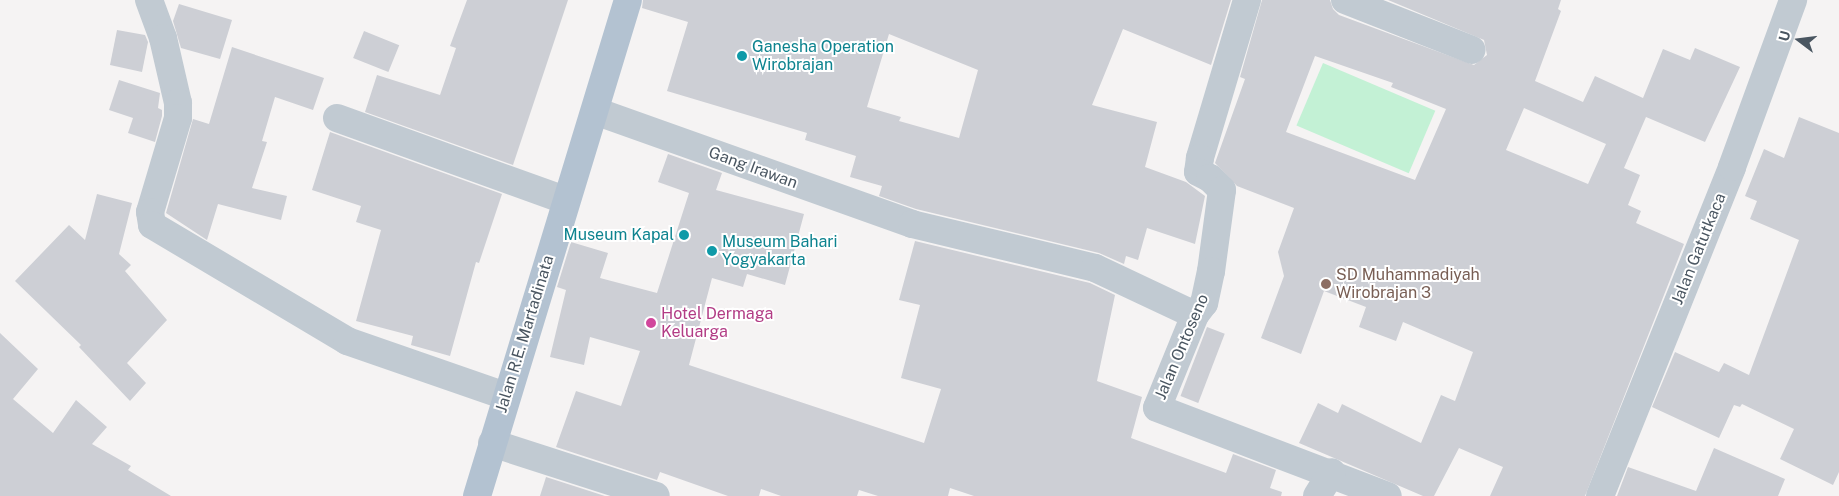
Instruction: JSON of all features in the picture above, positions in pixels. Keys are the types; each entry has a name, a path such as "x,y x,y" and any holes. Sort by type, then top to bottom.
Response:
{"main road":[{"name":"Jalan R.E. Martadinata","path":"477,496 565,200 595,111 628,0"}],"street":[{"path":"149,0 163,38 178,104 178,118 150,212 152,225 347,341 506,396"},
{"name":"Jalan Ontoseno","path":"1247,0 1200,158 1198,172 1210,178 1222,190 1211,271 1204,303 1195,315 1158,408 1332,472 1388,496"},
{"path":"1345,0 1472,50"},
{"name":"Jalan Gatutkaca","path":"1600,496 1732,167 1793,0"},
{"name":"Gang Irawan","path":"595,111 912,224 1096,268 1195,315"},
{"path":"336,118 565,200"},
{"path":"492,443 656,496"},
{"path":"1316,496 1332,472"}],"green space":[{"path":"1323,63 1435,111 1409,173 1296,126"}],"building":[{"path":"467,0 568,0 513,165 365,112 377,75 440,95 456,48 450,46"},
{"path":"643,0 1231,0 1211,65 1123,29 1092,105 1157,122 1145,167 1186,182 1205,196 1195,244 1147,228 1138,260 1126,256 1124,264 1099,253 916,209 879,196 882,186 850,177 856,156 805,140 807,133 667,91 688,22 642,8","holes":["889,34 978,70 959,138 899,121 901,117 867,107"]},
{"path":"1262,0 1330,0 1333,9 1339,15 1474,65 1487,55 1484,40 1388,0 1561,0 1558,9 1561,11 1535,81 1583,102 1595,76 1643,98 1663,49 1690,60 1695,48 1740,67 1705,142 1646,117 1624,168 1640,175 1628,205 1641,211 1636,223 1684,244 1585,496 1490,496 1503,467 1459,448 1434,496 1423,496 1299,443 1318,403 1338,413 1342,404 1421,443 1441,395 1455,401 1473,352 1403,322 1396,341 1359,327 1366,307 1324,291 1301,354 1261,338 1284,276 1278,252 1294,208 1237,186 1215,163 1245,79 1240,77","holes":["1315,56 1393,83 1391,87 1446,109 1415,180 1286,132","1524,108 1606,144 1588,184 1506,150"]},
{"path":"179,4 232,20 220,59 181,48 173,21"},
{"path":"117,30 145,35 148,42 142,72 110,65"},
{"path":"364,31 399,45 388,72 353,58"},
{"path":"232,47 324,78 313,110 275,97 262,141 267,142 252,188 287,196 281,220 218,204 207,240 166,213 193,119 209,124"},
{"path":"119,80 160,93 158,108 162,110 162,116 155,142 128,133 133,118 109,110"},
{"path":"1799,117 1839,133 1839,472 1833,485 1780,459 1794,429 1742,404 1740,407 1734,405 1719,438 1652,407 1675,352 1719,372 1724,363 1749,375 1799,240 1750,219 1757,201 1745,196 1764,149 1784,158"},
{"path":"330,132 502,194 479,263 476,262 450,356 411,345 413,336 356,321 381,230 356,222 361,206 312,190"},
{"path":"668,154 722,173 716,190 804,214 785,285 747,274 743,287 712,278 689,365 924,443 941,389 901,378 920,305 899,300 915,241 1090,283 1115,295 1097,381 1142,397 1131,438 1226,473 1233,454 1276,470 1270,488 1282,492 1281,496 974,496 950,488 948,496 878,496 859,490 857,496 781,496 761,489 759,496 728,496 660,472 657,480 556,447 576,391 621,406 640,351 590,337 584,365 550,357 566,290 557,287 571,242 608,253 600,278 657,293 689,193 658,182"},
{"path":"97,194 132,203 119,254 131,265 125,271 167,320 127,363 146,383 130,401 79,347 81,345 15,281 69,225 85,240"},
{"path":"1207,327 1225,334 1198,403 1180,396"},
{"path":"0,333 38,369 13,399 53,433 76,400 107,427 92,444 131,466 128,470 171,496 0,496"},
{"path":"1714,448 1785,479 1778,496 1617,496 1628,467 1696,491"},
{"path":"546,477 605,496 540,496"}],"place":[{"name":"Ganesha Operation Wirobrajan","path":"742,56"},
{"name":"Museum Kapal","path":"684,235"},
{"name":"Museum Bahari Yogyakarta","path":"712,251"},
{"name":"SD Muhammadiyah Wirobrajan 3","path":"1326,284"},
{"name":"Hotel Dermaga Keluarga","path":"651,323"}]}
